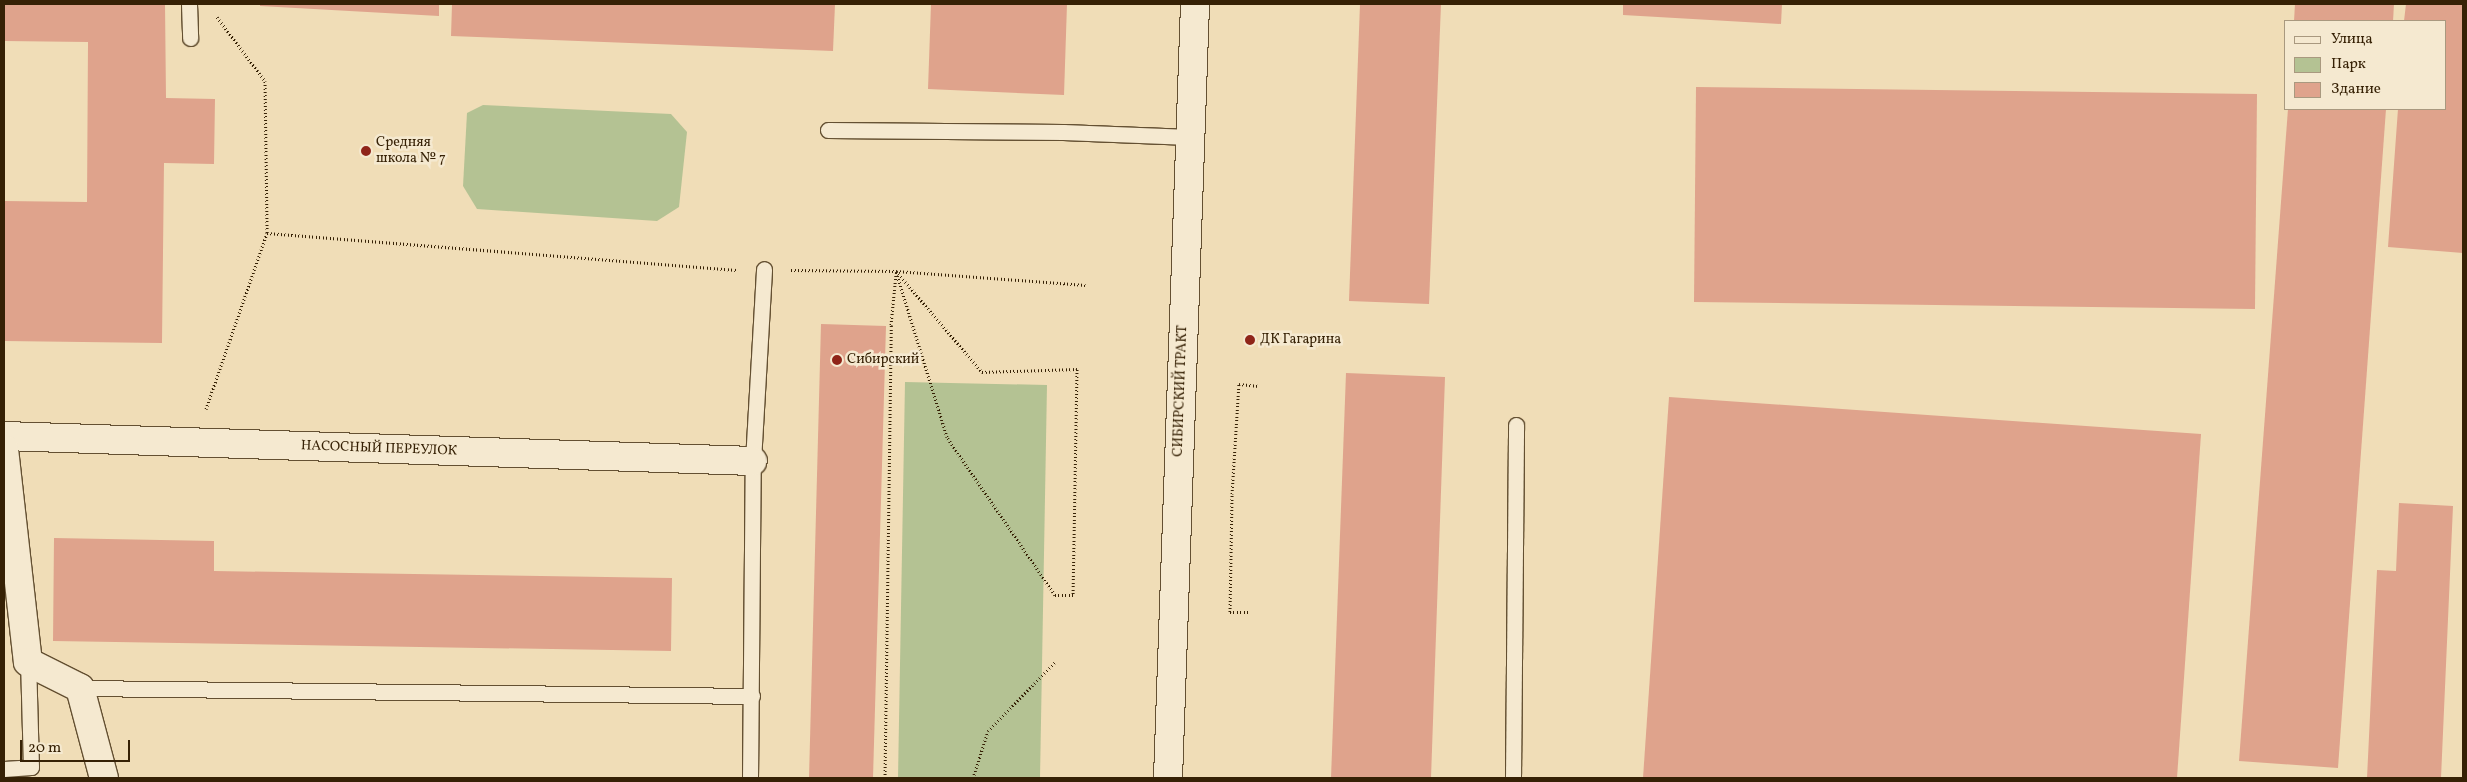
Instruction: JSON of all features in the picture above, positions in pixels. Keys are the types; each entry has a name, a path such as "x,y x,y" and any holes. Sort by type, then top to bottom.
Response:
{"street":[{"name":"СИБИРСКИЙ ТРАКТ","path":"1168,778 1195,4"},
{"name":"НАСОСНЫЙ ПЕРЕУЛОК","path":"4,436 753,461"},
{"path":"4,449 28,662 80,688 104,778"}],"lane":[{"path":"189,4 190,38"},
{"path":"828,130 1064,132 1190,137"},
{"path":"750,778 753,461 764,269"},
{"path":"1513,778 1516,425"},
{"path":"4,770 31,767 28,662"},
{"path":"80,688 752,696"}],"path":[{"path":"208,443 205,408 267,233 265,81 213,12"},
{"path":"267,233 355,238 722,270 896,271 1085,285"},
{"path":"896,271 982,372 1077,369 1073,595 1055,594 947,437 896,271"},
{"path":"885,778 891,325 896,271"},
{"path":"1248,612 1230,612 1232,494 1239,384 1259,386"},
{"path":"973,778 988,731 1055,662"}],"green space":[{"path":"483,105 671,114 687,132 679,207 657,221 477,209 463,186 467,113"},
{"path":"905,382 1047,385 1040,778 898,778"}],"building":[{"path":"4,4 165,4 166,98 215,99 214,164 164,163 162,343 4,341 4,201 87,202 88,42 4,41"},
{"path":"260,4 439,4 439,16 260,6"},
{"path":"452,4 835,4 833,51 451,36"},
{"path":"931,4 1067,4 1064,95 928,89"},
{"path":"1360,4 1441,4 1429,304 1349,301"},
{"path":"1623,4 1782,4 1781,24 1623,15"},
{"path":"2295,4 2394,4 2393,20 2294,20"},
{"path":"2406,4 2463,4 2463,253 2388,247 2398,110 2447,110 2447,20 2404,20"},
{"path":"1696,87 2257,94 2255,309 1694,302"},
{"path":"2288,110 2386,110 2338,768 2239,761"},
{"path":"821,324 886,326 873,778 809,778"},
{"path":"1346,373 1445,377 1431,778 1331,778"},
{"path":"1669,397 2201,434 2177,778 1643,778"},
{"path":"2399,503 2453,506 2441,778 2367,778 2377,570 2396,571"},
{"path":"54,538 214,541 214,571 672,578 671,651 53,641"}],"place":[{"name":"Средняя школа № 7","path":"366,151"},
{"name":"ДК Гагарина","path":"1250,340"},
{"name":"Сибирский","path":"837,360"}]}
